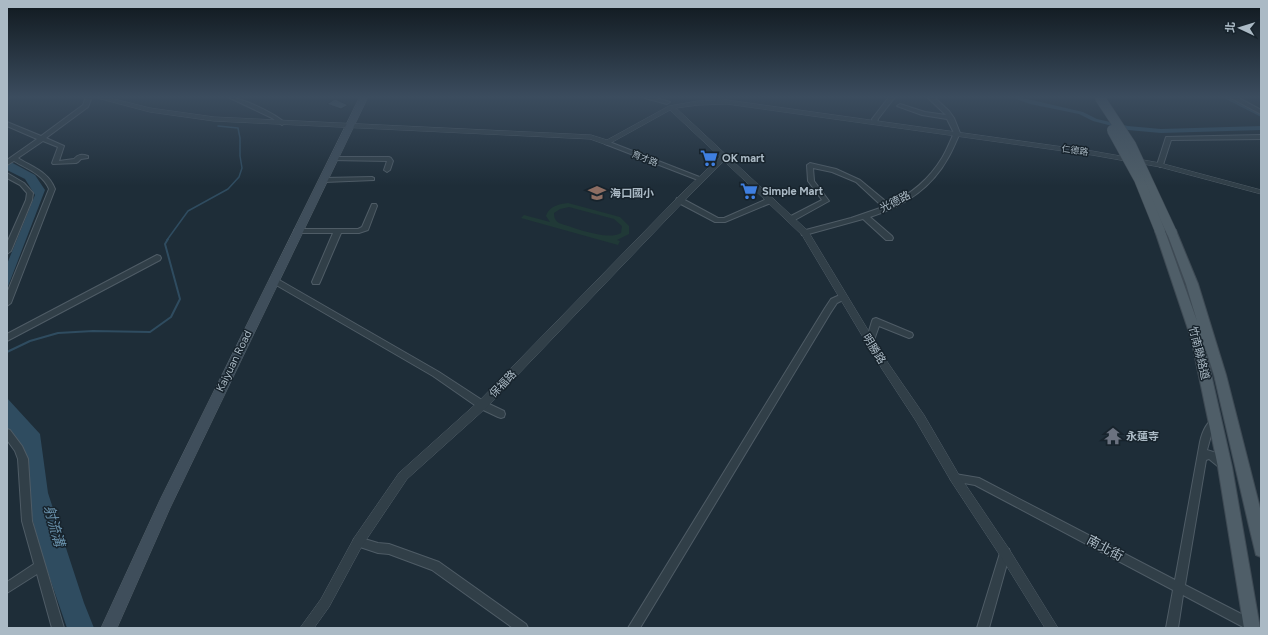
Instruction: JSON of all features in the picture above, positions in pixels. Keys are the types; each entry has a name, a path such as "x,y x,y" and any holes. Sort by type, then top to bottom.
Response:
{"main road":[{"name":"Kaiyuan Road","path":"108,628 165,504 350,127"},
{"name":"竹南聯絡道","path":"1110,127 1139,179 1192,284 1220,375 1257,526 1261,550"},
{"name":"竹南聯絡道","path":"1119,127 1131,145 1166,232 1197,338 1225,467 1252,627"}],"street":[{"path":"13,127 61,146 56,164 76,161 79,157 86,157"},
{"path":"7,303 52,189 51,184 42,176 11,160 58,127"},
{"name":"育才路","path":"364,127 591,137 700,179"},
{"name":"仁德路","path":"607,143 631,127"},
{"name":"明勝路","path":"693,127 804,233 870,342 920,418 955,478 1005,553 1052,628"},
{"name":"仁德路","path":"910,127 1160,165 1261,192"},
{"path":"954,127 957,133"},
{"name":"光德路","path":"804,233 889,208 904,200 934,176 950,150 957,133"},
{"path":"1160,165 1168,138 1261,136"},
{"name":"保福路","path":"306,628 325,603 358,542 403,476 482,405 700,179 724,157"},
{"path":"334,159 389,160 387,170"},
{"path":"791,219 826,201 811,181 810,165 834,170 858,181 889,208"},
{"path":"7,176 22,184 30,193 29,200 7,251"},
{"path":"324,180 372,179"},
{"path":"680,200 717,220 725,220 771,200"},
{"path":"298,231 359,231 365,228 374,206"},
{"path":"864,216 889,238"},
{"path":"316,282 338,231"},
{"path":"7,338 157,258"},
{"path":"274,280 436,374 482,405 501,414"},
{"path":"634,628 828,310 834,301 842,297"},
{"path":"870,342 876,321 909,335"},
{"path":"1172,628 1201,458 1207,434 1215,422"},
{"path":"7,432 19,449 23,459 27,521 58,628"},
{"path":"1201,458 1207,454 1212,456 1225,467"},
{"name":"南北街","path":"955,478 976,481 1252,627"},
{"path":"358,542 389,550 435,566 522,628"},
{"path":"983,628 1005,553"},
{"path":"7,588 40,566"}],"green space":[{"path":"568,203 620,217 629,226 629,234 617,240 620,241 618,245 521,218 524,215 550,222 546,216 549,210 555,206","holes":["569,207 614,219 622,226 621,233 608,236 591,233 559,223 555,219 554,213 560,209"]}],"water":[{"path":"7,160 35,175 45,190 7,289 7,264 35,195 25,179 7,170"},
{"name":"射流溝","path":"7,398 40,434 48,493 84,603 94,628 67,628 37,541 30,506 24,450 7,428"}],"waterway":[{"path":"167,240 188,211 228,189 239,177 242,168 238,128 224,127"},
{"path":"1122,127 1161,131 1261,128"},
{"path":"7,352 30,341 58,333 93,331 150,332 171,317 180,299 165,244 168,239"}],"place":[{"name":"OK mart","path":"709,158"},
{"name":"Simple Mart","path":"749,191"},
{"name":"海口國小","path":"597,193"},
{"name":"永蓮寺","path":"1113,436"}]}
